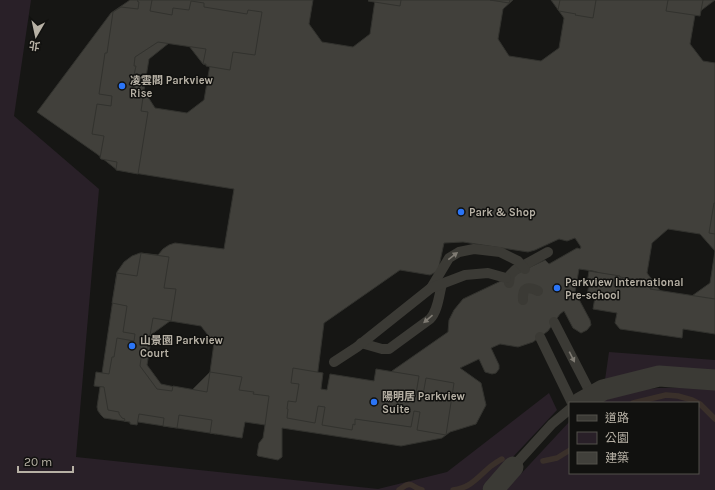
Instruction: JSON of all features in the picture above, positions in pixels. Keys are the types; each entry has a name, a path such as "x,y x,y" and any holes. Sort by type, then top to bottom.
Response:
{"street":[{"path":"586,399 603,390 659,376 715,380"},
{"path":"493,490 513,467"}],"lane":[{"path":"431,288 449,258 460,252 474,249 500,252 518,260 523,267"},
{"path":"334,362 431,288 465,275 488,273 508,281 510,275 515,270 548,252"},
{"path":"360,343 382,349 389,348 430,319 435,311 442,284"},
{"path":"522,300 522,293 524,290 533,288 538,291"},
{"path":"554,322 586,399"},
{"path":"540,336 572,402"},
{"path":"513,467 552,424 569,410"}],"green space":[{"path":"0,0 31,0 14,116 99,189 76,457 378,489 447,472 549,393 557,410 482,490 0,490"},
{"path":"609,352 715,360 715,372 605,380"},
{"path":"700,387 715,390 715,490 506,490 569,422 569,474 699,474 699,402 599,402 637,390"}],"building":[{"path":"130,0 313,0 309,24 322,42 353,47 370,34 375,0 513,0 503,9 498,39 509,56 541,61 559,48 564,18 551,0 715,0 695,15 690,44 703,61 715,63 715,251 700,234 668,229 652,243 647,273 661,292 593,271 579,269 575,292 590,320 591,325 587,330 581,333 573,328 564,311 560,314 548,331 533,342 518,347 500,344 491,348 499,365 499,369 496,373 492,374 485,372 479,359 460,368 481,383 486,405 476,424 450,432 442,438 401,446 282,428 282,457 278,460 258,456 259,443 263,438 265,425 250,401 190,392 210,372 214,343 201,326 170,321 152,334 147,365 161,384 175,387 220,407 216,434 104,418 98,411 97,407 117,272 124,262 132,256 140,253 158,255 163,249 175,243 224,249 234,189 128,172 141,86 155,108 187,113 204,100 210,65 203,64 189,46 169,43 149,59 146,77 140,76 124,171 117,170 97,154 37,112 111,13","holes":["575,238 581,247 580,249 577,248 549,264 545,260 463,299 454,310 449,320 448,332 392,371 369,402 315,394 324,323 400,270 430,275 438,271 444,243 463,242 528,252 559,239 567,241"]},
{"name":"凌雲閣 Parkview Rise","path":"138,0 152,0 150,11 172,15 173,8 189,10 191,1 204,3 204,7 247,14 248,10 262,12 255,55 233,52 230,70 206,66 206,64 203,64 206,49 158,42 135,57 134,66 136,66 134,75 146,77 141,111 148,112 138,174 116,170 117,162 101,159 104,136 92,134 97,104 111,106 112,96 99,94 113,12 121,7 138,9"},
{"path":"401,0 400,6 368,1"},
{"path":"490,0 510,0 509,3"},
{"path":"560,0 596,0 593,18 559,11"},
{"path":"668,0 703,0 700,16 666,11"},
{"path":"715,203 715,234 709,233"},
{"path":"715,251 715,302 689,298 710,283"},
{"name":"山景園 Parkview Court","path":"141,253 169,257 164,288 176,289 171,321 153,318 147,352 142,351 140,366 157,389 172,391 173,386 207,392 210,372 242,377 239,390 269,396 265,425 245,422 242,438 210,433 212,420 179,415 177,428 163,426 164,418 139,414 137,425 124,421 125,419 122,418 119,412 108,410 104,387 94,386 96,372 109,374 117,338 134,341 135,334 123,332 127,306 112,303 117,273 137,276"},
{"path":"589,271 651,282 650,289 715,299 715,334 683,329 682,338 620,329 615,323 617,313 593,309 595,297 587,296"},
{"name":"陽明居 Parkview Suite","path":"293,368 323,373 321,389 327,390 330,374 374,381 376,369 419,376 416,394 423,395 426,378 454,383 446,435 417,430 420,412 414,411 411,427 355,419 355,425 353,424 352,430 322,425 325,407 318,406 315,423 287,418 288,401 296,402 299,384 291,383"}],"waterway":[{"path":"637,402 666,395 678,396 696,402"},
{"path":"699,404 715,419"},
{"path":"543,461 557,458 569,451"},
{"path":"453,490 470,484 491,466 502,459"},
{"path":"399,490 409,484 422,490"}],"place":[{"name":"凌雲閣 Parkview Rise","path":"122,86"},
{"name":"Park & Shop","path":"461,212"},
{"name":"Parkview International Pre-school","path":"557,288"},
{"name":"山景園 Parkview Court","path":"132,346"},
{"name":"陽明居 Parkview Suite","path":"374,402"}]}
